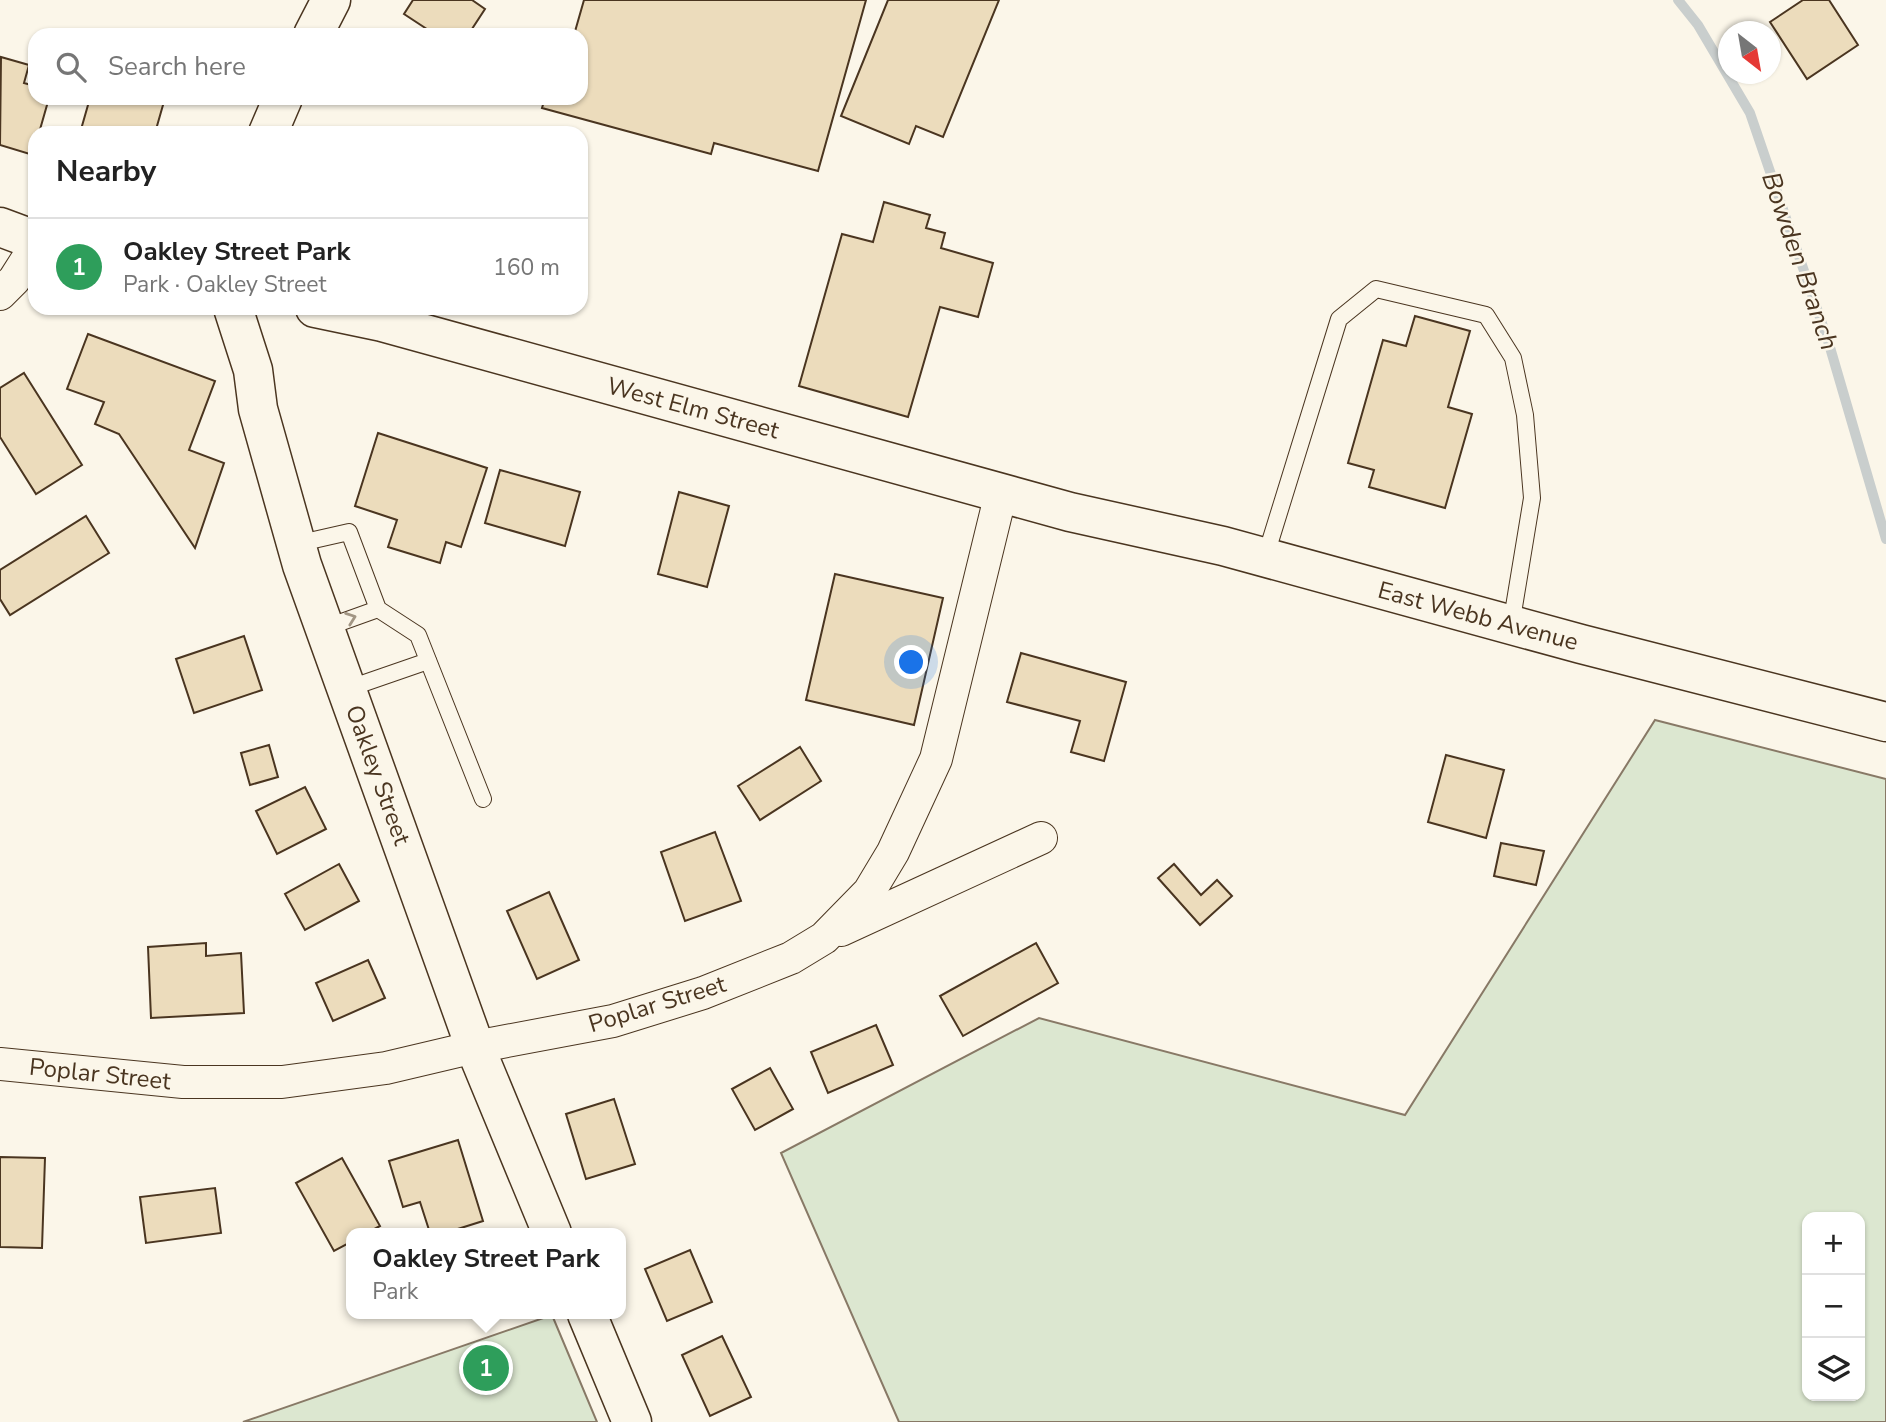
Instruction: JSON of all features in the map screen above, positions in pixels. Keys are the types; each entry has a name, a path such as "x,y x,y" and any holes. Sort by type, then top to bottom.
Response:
{"main road":[{"path":"317,28 331,0"},
{"path":"271,126 280,105"},
{"path":"0,227 28,237"},
{"name":"Oakley Street","path":"235,315 253,370 258,409 296,544 475,1046 550,1228"},
{"name":"West Elm Street","path":"348,315 1070,512"},
{"name":"East Webb Avenue","path":"1070,512 1265,558 1886,722"},
{"path":"589,1319 632,1422"}],"street":[{"path":"0,294 14,281 28,258"},
{"name":"Poplar Street","path":"0,1064 183,1082 282,1082 386,1068 475,1046 613,1021 677,1001 791,958 824,938 869,892 893,852 936,759 1001,493"},
{"path":"824,938 1041,838"}],"lane":[{"path":"1265,558 1339,319 1376,289 1486,315 1513,358 1525,415 1530,470 1532,498 1511,625"},
{"path":"296,544 349,532 378,609 418,635 483,799"},
{"path":"325,628 378,609"},
{"path":"347,689 428,661"}],"green space":[{"path":"1655,720 1886,779 1886,1422 899,1422 781,1153 1039,1018 1405,1115"},
{"path":"540,1319 554,1319 597,1422 243,1422"}],"building":[{"path":"413,0 472,0 485,9 473,28 425,28 404,14"},
{"path":"584,0 866,0 818,171 714,143 711,154 542,108 543,105 588,105 588,28 576,28"},
{"path":"888,0 999,0 943,137 916,126 909,144 841,116"},
{"path":"1803,0 1829,0 1858,45 1807,79 1781,39 1781,21 1772,21"},
{"path":"1,57 28,65 24,83 28,84 28,105 47,105 41,126 28,126 28,153 0,145"},
{"path":"88,105 163,105 157,126 82,126"},
{"path":"884,202 930,215 926,228 945,233 941,248 993,263 978,317 940,307 908,417 799,386 842,234 873,242"},
{"path":"1415,316 1470,331 1448,407 1472,414 1445,508 1369,487 1374,470 1348,463 1383,340 1406,346"},
{"path":"88,334 215,381 189,450 224,463 195,548 119,434 95,424 104,402 67,389"},
{"path":"24,373 82,465 36,494 0,437 0,388"},
{"path":"378,433 487,468 461,547 446,542 440,563 388,547 397,520 355,506"},
{"path":"500,470 580,492 565,546 485,523"},
{"path":"679,492 729,506 707,587 658,574"},
{"path":"86,516 109,553 10,615 0,599 0,570"},
{"path":"835,574 943,598 914,725 806,700"},
{"path":"244,636 262,690 194,713 176,659"},
{"path":"1021,653 1126,682 1104,761 1071,752 1080,721 1007,702"},
{"path":"269,745 278,777 250,785 241,753"},
{"path":"800,747 821,781 760,820 738,786"},
{"path":"1446,755 1504,770 1486,838 1428,822"},
{"path":"305,787 326,829 277,854 256,811"},
{"path":"715,832 741,901 685,921 661,852"},
{"path":"1501,843 1544,851 1536,885 1494,876"},
{"path":"339,864 359,901 305,930 285,894"},
{"path":"1174,864 1201,895 1217,880 1232,896 1200,925 1158,878"},
{"path":"549,892 579,960 537,979 507,911"},
{"path":"206,943 206,956 241,953 244,1013 151,1018 148,947"},
{"path":"1036,943 1058,983 963,1036 940,996"},
{"path":"368,960 385,998 333,1021 316,983"},
{"path":"876,1025 893,1065 828,1093 811,1052"},
{"path":"770,1068 793,1109 755,1130 732,1089"},
{"path":"614,1099 635,1164 586,1179 566,1114"},
{"path":"458,1140 483,1221 461,1228 428,1228 420,1202 403,1207 389,1161"},
{"path":"0,1157 45,1158 42,1248 0,1247"},
{"path":"342,1158 380,1226 346,1228 346,1245 334,1251 296,1183"},
{"path":"215,1188 221,1233 146,1243 140,1197"},
{"path":"690,1250 712,1302 667,1321 645,1269"},
{"path":"722,1336 751,1397 710,1416 682,1355"}],"waterway":[{"name":"Bowden Branch","path":"1678,0 1698,25 1750,113 1829,344 1886,539"}],"place":[{"name":"Oakley Street Park","path":"486,1368"}]}
